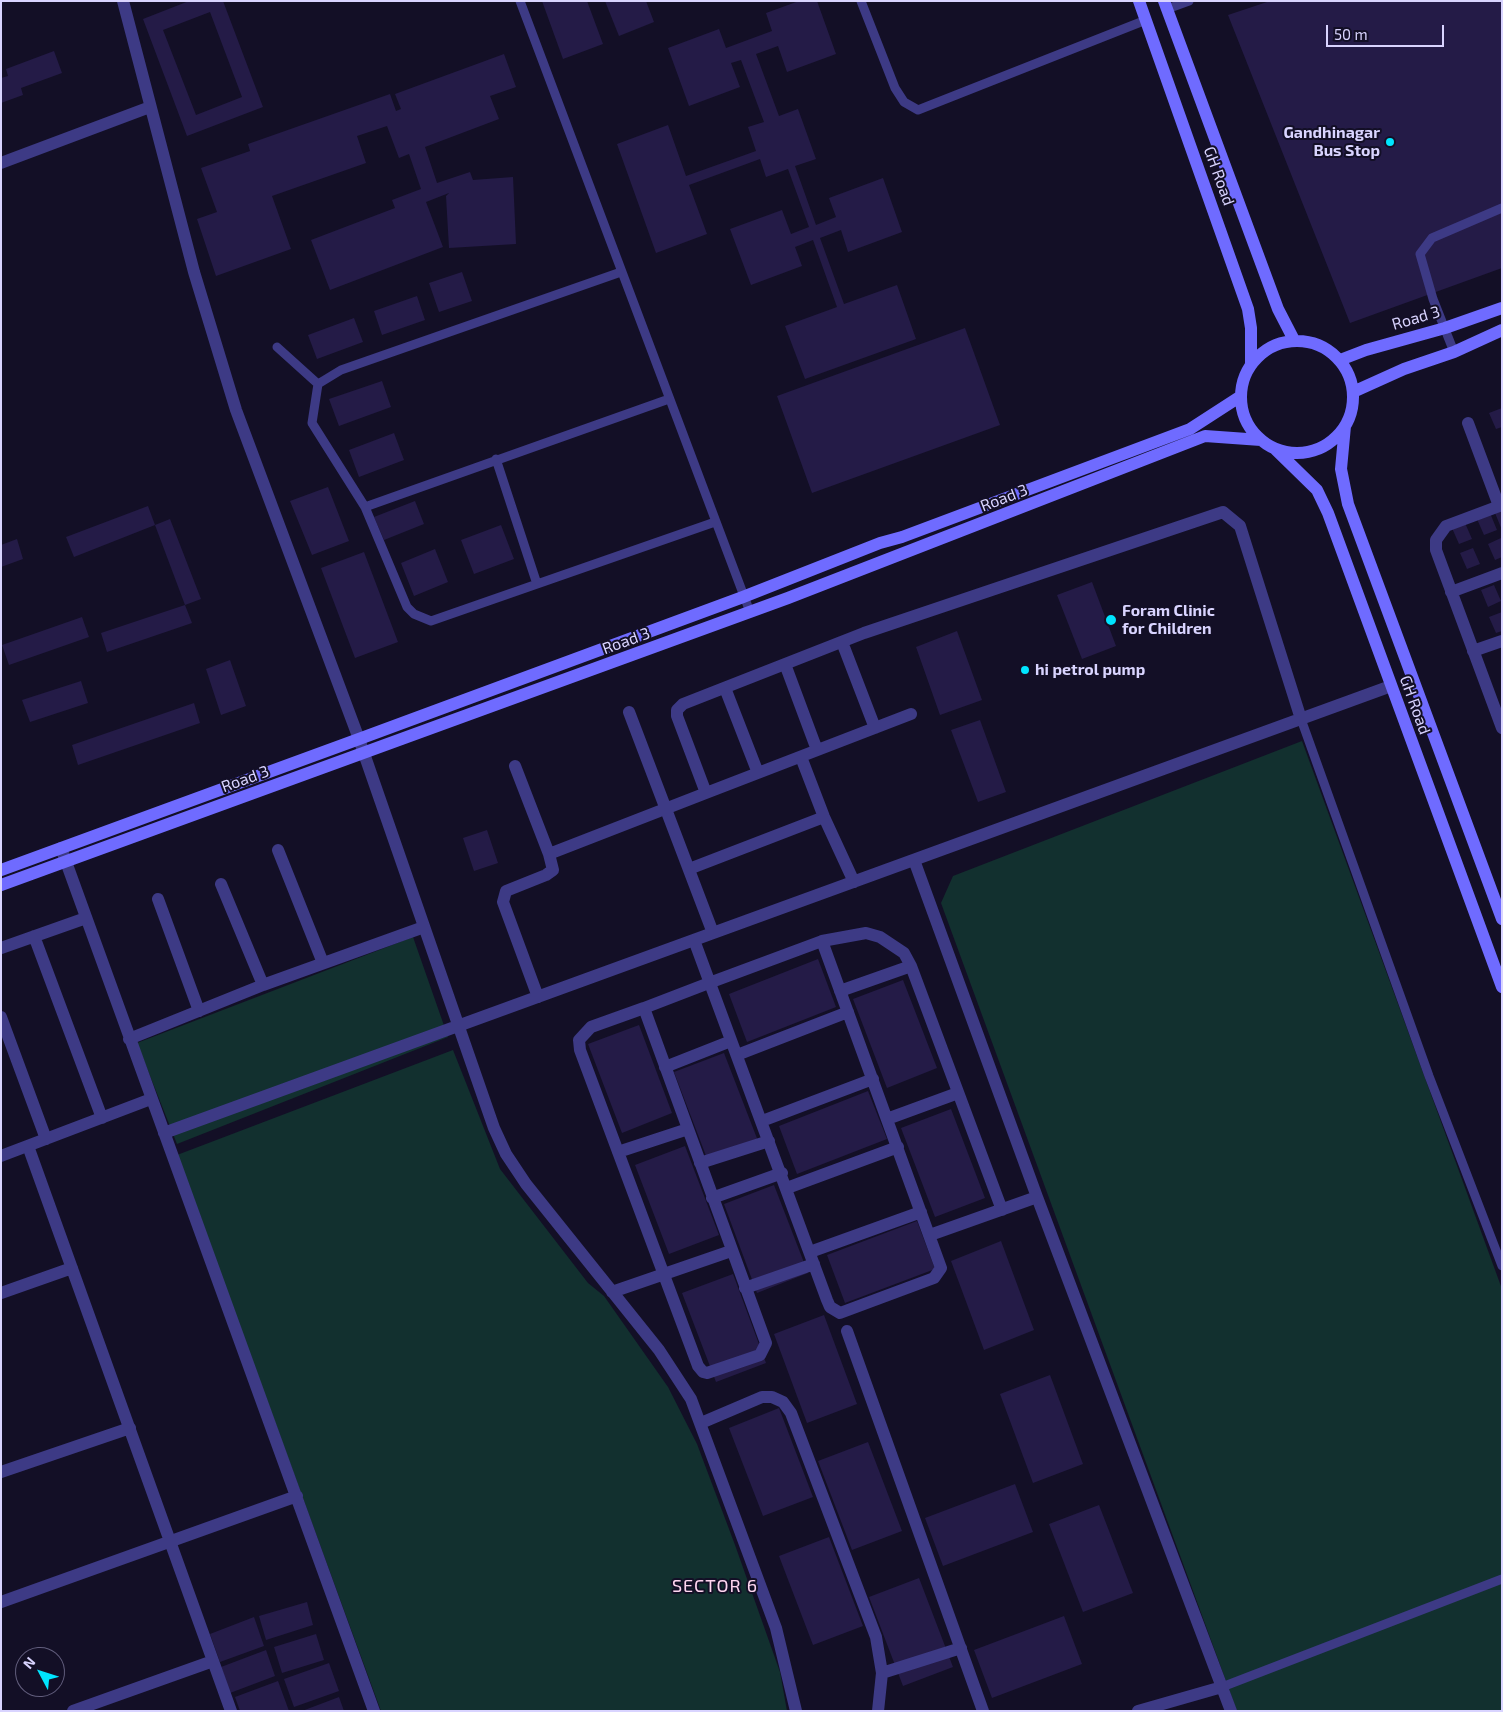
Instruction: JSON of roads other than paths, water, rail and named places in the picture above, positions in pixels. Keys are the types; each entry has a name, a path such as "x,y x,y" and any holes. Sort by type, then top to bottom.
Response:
{"street":[{"path":"123,1 194,272 236,410 359,739 494,1128 506,1154 526,1184 674,1371 692,1399 776,1628 796,1711"},
{"name":"GH Road","path":"1139,1 1248,309 1251,328 1251,364"},
{"name":"GH Road","path":"1165,5 1278,309 1294,340"},
{"path":"1,163 150,107"},
{"name":"Road 3","path":"1340,360 1366,350 1445,328 1502,308"},
{"path":"1353,392 1404,369 1454,352 1502,330"},
{"path":"1294,340 1312,343 1327,349 1340,360 1349,375 1353,392 1352,410 1345,426 1334,438 1321,447 1306,452 1290,452 1274,448 1261,440 1250,428 1243,412 1241,396 1243,380 1251,364 1262,352 1277,344 1294,340"},
{"name":"Road 3","path":"1,870 743,597 880,542 902,536 1190,429 1241,396"},
{"path":"1468,422 1500,505 1446,526 1436,540 1436,550 1473,651 1498,704 1502,728"},
{"name":"GH Road","path":"1345,426 1341,469 1348,504 1502,919"},
{"name":"Road 3","path":"1,885 750,612 1205,436 1261,440"},
{"name":"GH Road","path":"1274,448 1317,490 1328,513 1502,987"},
{"path":"706,794 677,716 677,710 683,704 842,642 1223,512 1240,526 1301,719"},
{"path":"1452,592 1502,573"},
{"path":"1473,651 1502,640"},
{"path":"842,642 876,728"},
{"path":"785,664 817,750"},
{"path":"164,1134 1391,686"},
{"path":"724,688 758,773"},
{"path":"629,712 713,933"},
{"path":"549,854 911,714"},
{"path":"801,757 824,817 854,882"},
{"path":"515,766 549,854 553,870 546,876 506,891 503,897 503,902 538,997"},
{"path":"689,869 824,817"},
{"path":"61,848 374,1711"},
{"path":"278,850 323,963"},
{"path":"914,860 1037,1197 1231,1711"},
{"path":"220,884 263,985"},
{"path":"158,899 199,1010"},
{"path":"1,948 86,918"},
{"path":"129,1039 263,985 424,927"},
{"path":"644,1008 766,1343 760,1355 707,1373 702,1372 698,1366 666,1275 580,1050 579,1040 591,1027 822,941 866,933 880,937 904,954 911,966 1002,1210"},
{"path":"34,936 102,1118"},
{"path":"694,940 782,1173 830,1307 840,1313 934,1278 941,1268 822,941"},
{"path":"840,991 911,966"},
{"path":"737,1055 848,1012"},
{"path":"3,1024 46,1139"},
{"path":"665,1067 731,1040"},
{"path":"762,1121 873,1079"},
{"path":"887,1119 958,1093"},
{"path":"1,1156 151,1099"},
{"path":"618,1152 688,1129"},
{"path":"700,1163 769,1140"},
{"path":"28,1146 231,1711"},
{"path":"787,1188 898,1147"},
{"path":"712,1198 782,1173"},
{"path":"930,1235 1037,1197"},
{"path":"745,1288 922,1212"},
{"path":"612,1292 732,1251"},
{"path":"1,1293 72,1268"},
{"path":"847,1331 983,1711"},
{"path":"701,1423 762,1397 772,1397 783,1402 791,1413 876,1637 882,1673 878,1711"},
{"path":"1,1472 130,1428"},
{"path":"1,1602 297,1496"},
{"path":"882,1673 961,1648"},
{"path":"73,1711 213,1661"},
{"path":"1138,1711 1222,1687"}],"lane":[{"path":"520,1 750,612"},
{"path":"861,1 895,88 904,102 918,110 1146,20"},
{"path":"1165,5 1189,1"},
{"path":"1454,352 1433,300 1420,254 1432,238 1502,208"},
{"path":"622,272 341,370 318,384 312,423 365,507 407,607 422,618 431,621 715,522"},
{"path":"276,347 318,384"},
{"path":"365,507 669,399"},
{"path":"496,459 537,584"},
{"path":"1301,719 1429,1076 1502,1266"},
{"path":"1222,1687 1502,1579"}],"place":[{"name":"Gandhinagar Bus Stop","path":"1390,142"},
{"name":"Foram Clinic for Children","path":"1111,620"},
{"name":"hi petrol pump","path":"1025,670"}],"district":[{"name":"SECTOR 6","path":"715,1586"}]}
